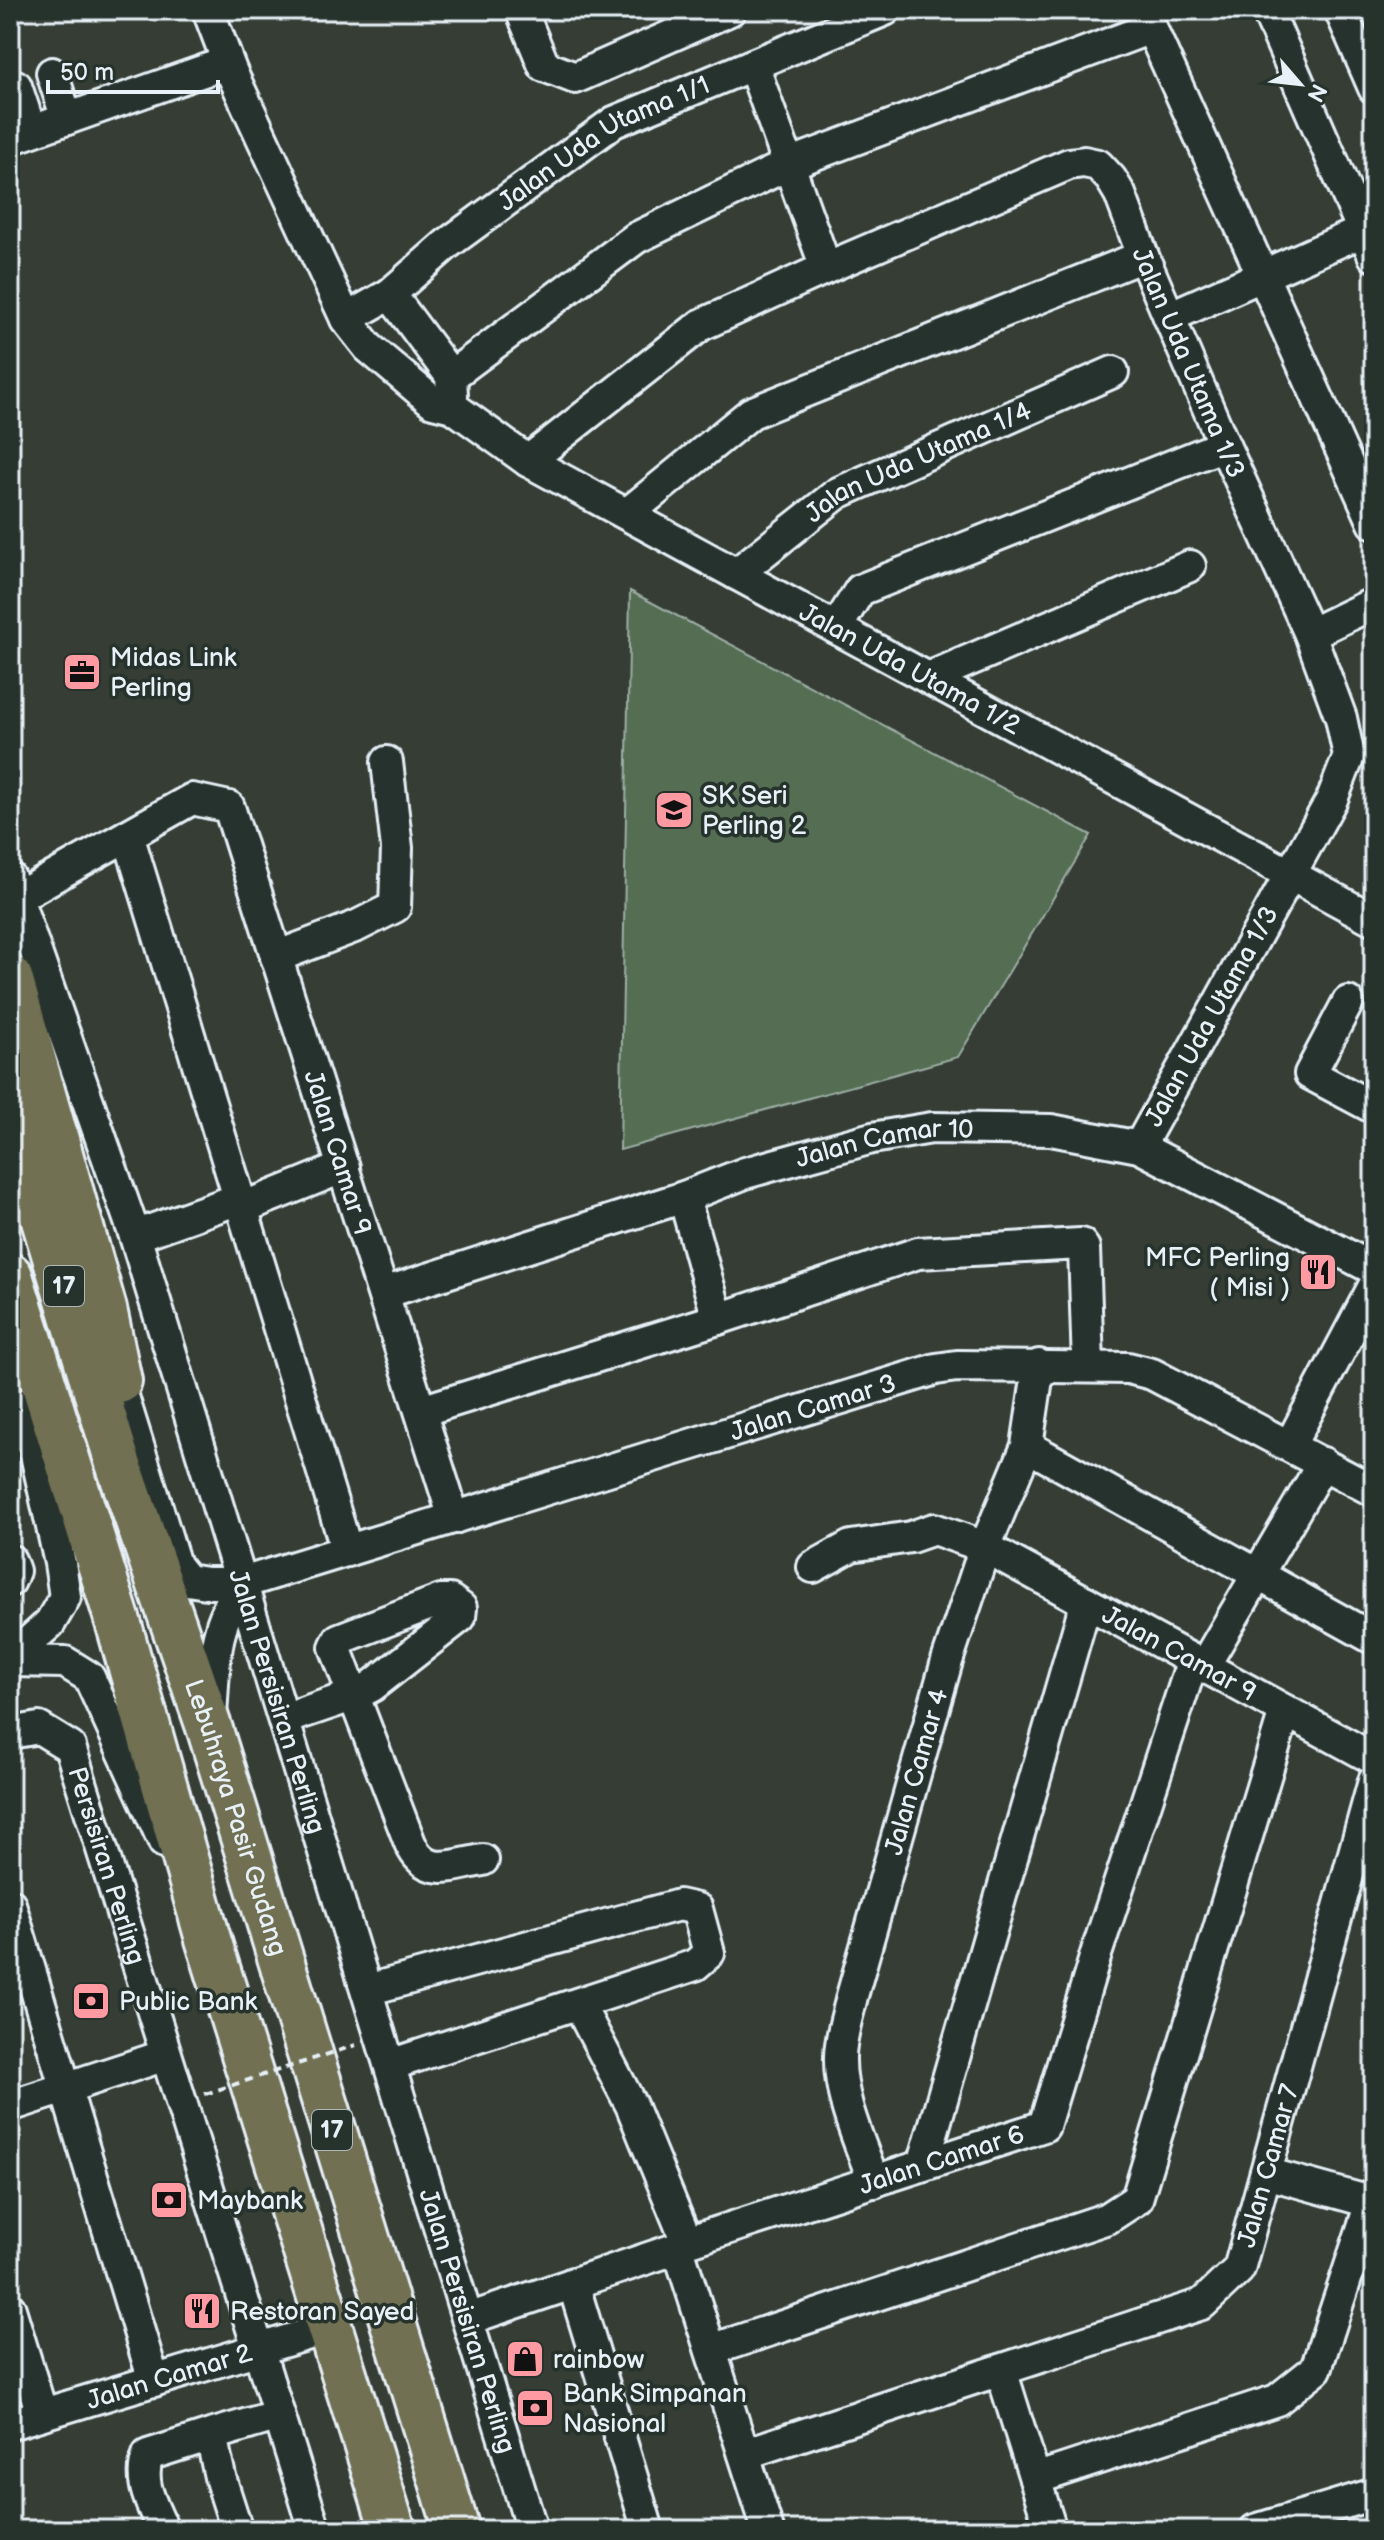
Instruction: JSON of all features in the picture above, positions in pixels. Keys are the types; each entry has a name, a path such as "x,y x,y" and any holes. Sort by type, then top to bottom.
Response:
{"highway":[{"path":"10,978 104,1309 120,1387 118,1463"},
{"name":"Lebuhraya Pasir Gudang","path":"10,1109 118,1463 210,1730 457,2530"},
{"name":"17","path":"10,1276 119,1625 208,1939 393,2530"},
{"path":"18,1387 119,1625"}],"street":[{"path":"208,10 232,73 346,319"},
{"path":"521,10 544,66 575,78 730,10"},
{"name":"Jalan Uda Utama 1/1","path":"346,319 390,294 447,244 614,122 885,10"},
{"path":"1169,317 1264,275 1368,244 1267,10"},
{"path":"1340,10 1374,88"},
{"path":"451,376 636,238 789,164 1147,19 1374,523"},
{"path":"753,65 826,268"},
{"path":"16,86 20,135 214,67 226,68 232,73"},
{"path":"52,73 67,119"},
{"name":"Jalan Uda Utama 1/3","path":"528,461 701,325 1069,164 1084,162 1098,165 1111,179 1120,194 1143,256 1224,445 1310,634 1341,718 1349,756 1332,799 1139,1147"},
{"path":"627,514 751,413 1143,256"},
{"path":"390,294 451,376 453,407"},
{"name":"Jalan Uda Utama 1/2","path":"346,319 368,347 433,402 453,407 528,461 1374,920"},
{"name":"Jalan Uda Utama 1/4","path":"736,574 838,493 1113,372"},
{"path":"836,628 860,590 1224,445"},
{"path":"928,678 1190,566"},
{"path":"1310,634 1374,603"},
{"path":"276,957 357,926 395,907 397,848 387,762"},
{"name":"Jalan Camar 9","path":"128,835 192,799 229,807 454,1518"},
{"path":"13,888 128,835 347,1551"},
{"name":"Jalan Persisiran Perling","path":"13,888 135,1236 532,2530"},
{"path":"1348,1002 1310,1074 1374,1108"},
{"name":"Jalan Camar 10","path":"384,1293 684,1197 759,1169 872,1138 932,1128 1051,1130 1139,1147 1374,1269"},
{"path":"135,1236 233,1201 247,1206 344,1167"},
{"path":"684,1197 718,1319"},
{"path":"421,1411 918,1253 1081,1244 1084,1248 1088,1366"},
{"path":"1290,1445 1374,1286"},
{"name":"Jalan Camar 4","path":"874,2182 844,2096 840,2052 852,1996 947,1661 985,1547 1027,1446 1039,1365"},
{"name":"Jalan Camar 3","path":"120,1387 175,1565 187,1580 207,1583 242,1583 936,1369 1088,1366 1128,1368 1152,1374 1374,1491"},
{"path":"10,1653 50,1623 65,1597 60,1563 18,1387"},
{"path":"1027,1446 1374,1639"},
{"path":"1198,1663 1258,1574 1323,1463"},
{"name":"Jalan Camar 9","path":"813,1567 851,1546 911,1537 934,1529 985,1547 1374,1759"},
{"path":"10,1560 14,1571 10,1581"},
{"path":"210,1730 218,1636 226,1607 242,1583"},
{"path":"923,2165 1086,1602"},
{"path":"10,1661 65,1662 89,1677 208,1939"},
{"name":"Jalan Camar 6","path":"468,2319 1044,2126 1097,1951 1198,1663"},
{"path":"284,1719 355,1695 418,1858 429,1866 437,1867 483,1860"},
{"path":"711,2350 1108,2218 1137,2199 1285,1711"},
{"name":"Persisiran Perling","path":"10,1733 39,1728 52,1733 70,1747 315,2530"},
{"name":"Jalan Camar 7","path":"744,2454 1202,2304 1239,2269 1374,1781"},
{"path":"10,1904 154,2381"},
{"path":"367,1990 679,1905 697,1909 709,1953 695,1965 390,2065"},
{"path":"579,2005 631,2105 683,2245 711,2350 768,2530"},
{"path":"10,2106 166,2055"},
{"path":"1035,2479 1277,2400 1316,2369 1373,2199 1266,2173"},
{"path":"573,2283 648,2530"},
{"path":"10,2309 42,2414"},
{"name":"Jalan Camar 2","path":"10,2424 329,2328"},
{"path":"1001,2370 1051,2530"},
{"path":"163,2530 142,2471 148,2455 279,2415"},
{"path":"211,2435 220,2477 237,2530"},
{"path":"1255,2530 1374,2494"}],"path":[{"path":"205,2094 356,2045"}],"green space":[{"path":"630,591 1091,835 958,1057 620,1150"}],"place":[{"name":"Midas Link Perling","path":"82,672"},
{"name":"SK Seri Perling 2","path":"674,810"},
{"name":"MFC Perling ( Misi )","path":"1318,1272"},
{"name":"Public Bank","path":"91,2001"},
{"name":"Maybank","path":"169,2200"},
{"name":"Restoran Sayed","path":"202,2311"},
{"name":"rainbow","path":"525,2359"},
{"name":"Bank Simpanan Nasional","path":"535,2408"}]}
